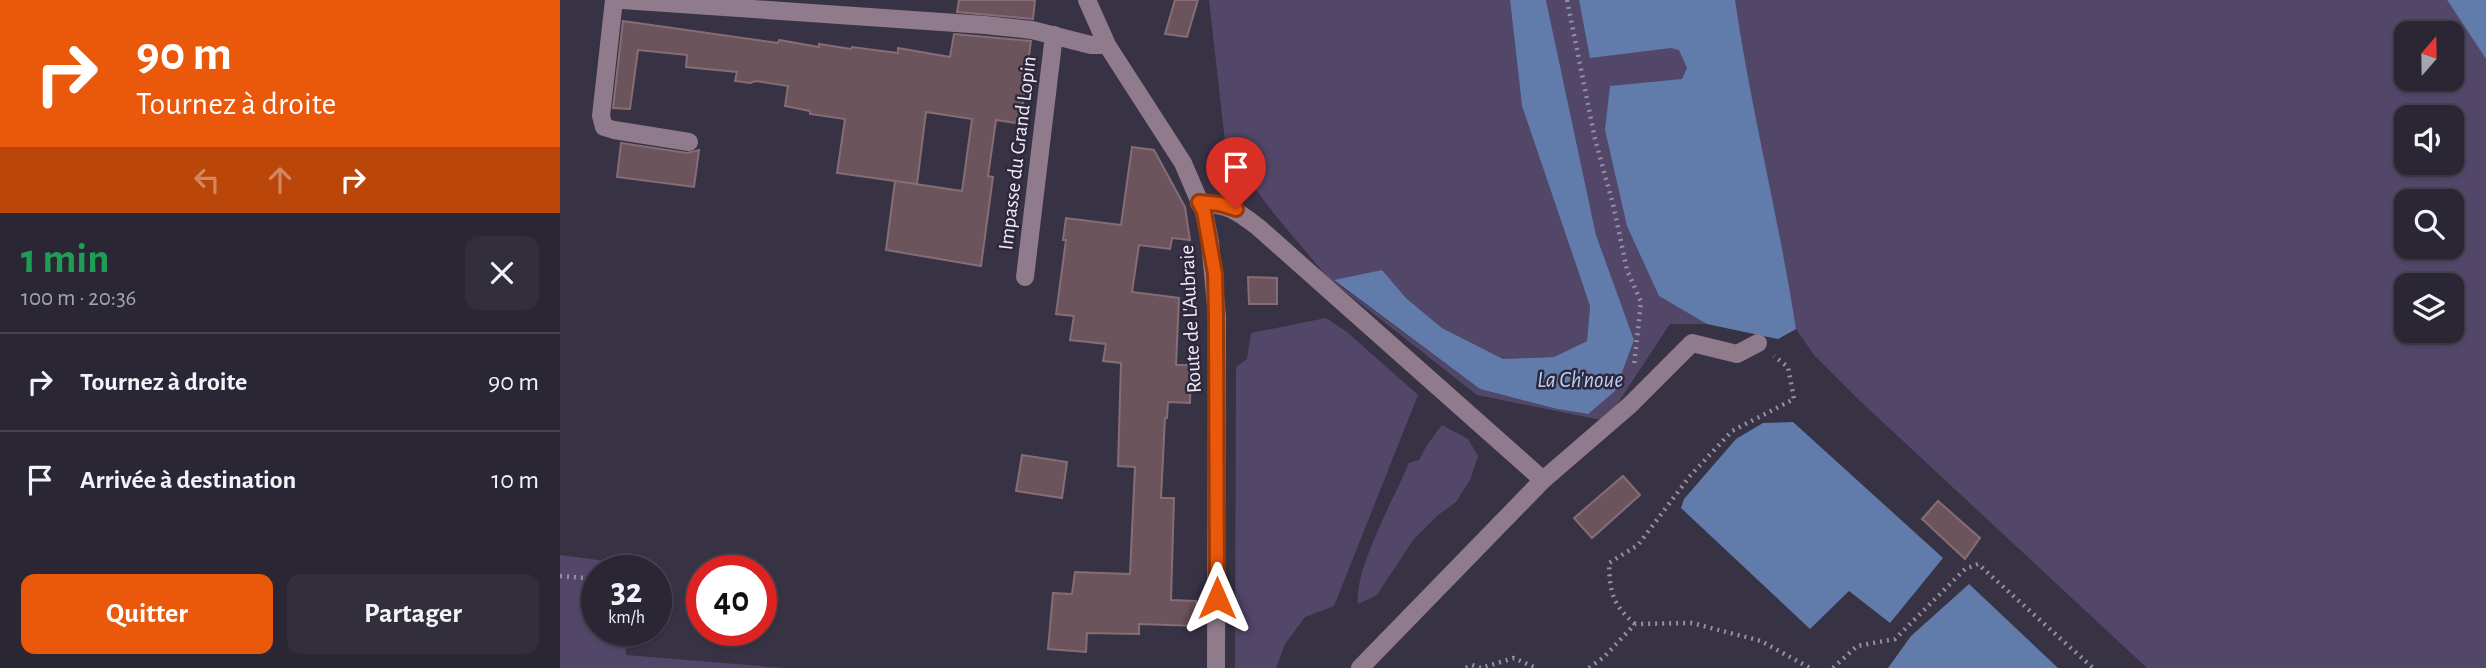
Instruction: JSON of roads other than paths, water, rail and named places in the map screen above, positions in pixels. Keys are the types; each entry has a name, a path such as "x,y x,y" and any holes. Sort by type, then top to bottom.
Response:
{"street":[{"path":"614,0 601,116 604,127 689,142"},
{"path":"622,0 818,7 1032,30 1091,45 1107,45"},
{"name":"Route de L'Aubraie","path":"1087,0 1107,45 1183,163 1204,212 1210,242 1216,306 1216,668"},
{"name":"Impasse du Grand Lopin","path":"1025,277 1054,36"},
{"path":"1199,202 1236,209 1543,480"},
{"path":"1360,668 1543,480 1630,405 1692,343 1737,354 1758,343"}],"water":[{"name":"La Ch'noue","path":"1510,0 1546,0 1596,235 1634,340 1615,391 1588,414 1557,409 1480,389 1334,280 1382,270 1406,298 1442,328 1503,359 1554,357 1587,341 1590,306 1522,106"},
{"path":"1579,0 1735,0 1796,329 1778,339 1707,324 1659,296 1627,226 1605,130 1610,86 1682,79 1687,68 1679,50 1671,48 1590,58"},
{"path":"2447,0 2486,0 2486,59 2464,26 2464,21 2461,21"},
{"path":"1793,422 1943,558 1890,623 1849,591 1810,629 1681,508 1684,499 1736,439 1763,423"},
{"path":"1969,584 2058,668 1888,668 1911,636"}]}
